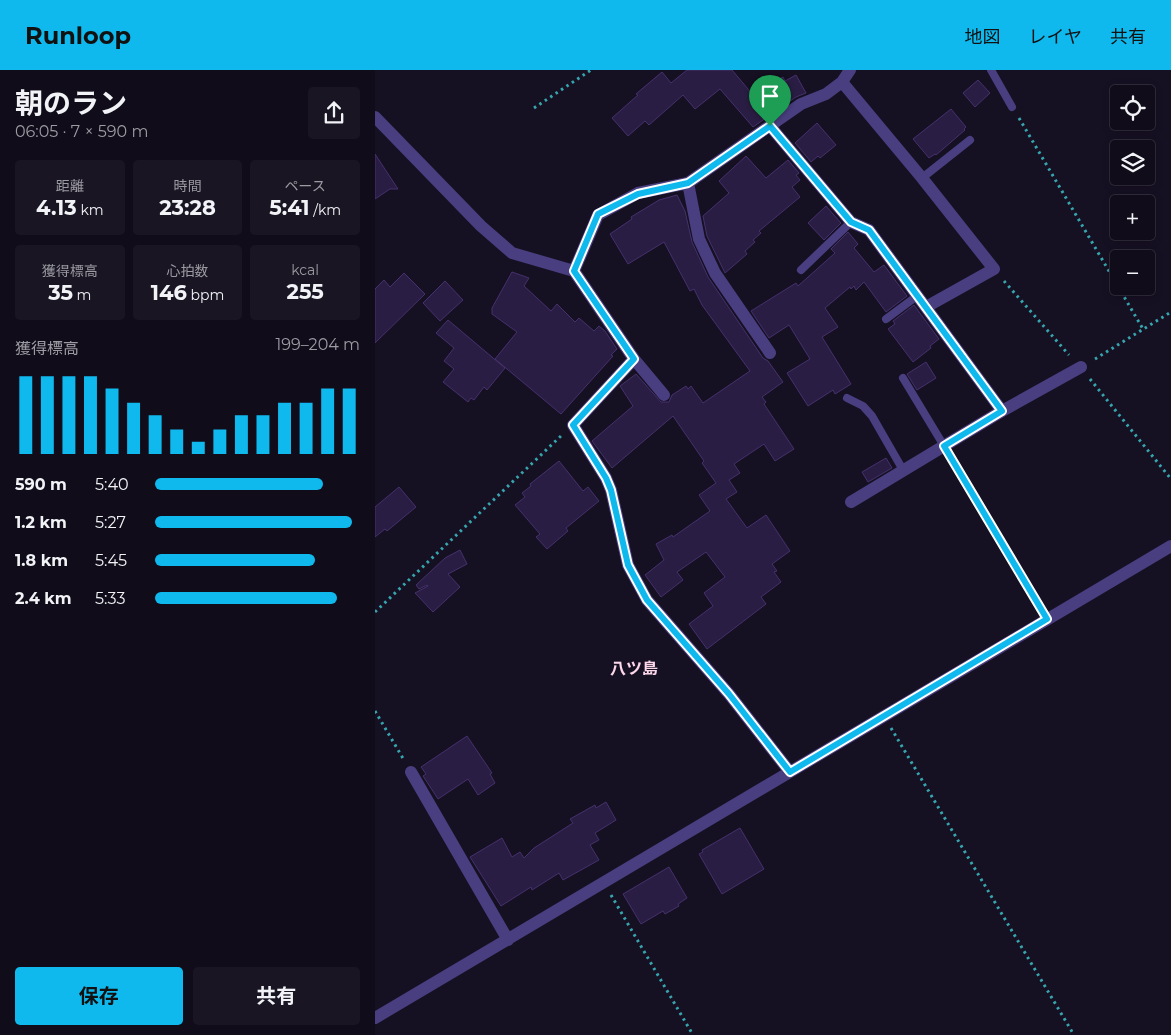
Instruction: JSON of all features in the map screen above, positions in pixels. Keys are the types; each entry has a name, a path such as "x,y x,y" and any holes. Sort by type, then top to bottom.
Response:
{"street":[{"path":"574,271 598,214 638,194 688,183 801,104 826,94 842,82 850,70"},
{"path":"842,82 922,178 994,269 926,307"},
{"path":"375,117 481,226 513,253 574,271 634,359 664,396"},
{"path":"770,126 851,222 869,230 1002,411"},
{"path":"688,183 699,239 715,273 770,353"},
{"path":"634,359 573,425 606,478 611,490 628,565 647,600 729,694 790,772"},
{"path":"851,502 1002,411 1081,367"},
{"path":"375,1018 1171,546"},
{"path":"411,772 508,940"}],"lane":[{"path":"991,70 1012,107"},
{"path":"922,178 971,140"},
{"path":"801,270 851,222"},
{"path":"886,320 917,296"},
{"path":"903,378 944,446"},
{"path":"847,398 863,406 872,416 903,470"}],"path":[{"path":"534,108 591,70"},
{"path":"1012,107 1143,329"},
{"path":"1081,367 1171,312"},
{"path":"375,612 573,425"},
{"path":"944,446 1047,619"},
{"path":"375,711 411,772"},
{"path":"884,716 1074,1035"},
{"path":"604,882 693,1035"}],"building":[{"path":"687,70 732,70 753,95 783,77 785,81 796,75 806,93 796,97 753,127 720,89 695,109 683,95 649,125 645,121 628,136 612,118 662,72 671,83"},
{"path":"978,80 990,93 975,107 963,93"},
{"path":"951,109 966,127 965,130 936,155 929,158 913,139"},
{"path":"817,123 836,145 820,158 818,156 811,162 795,143"},
{"path":"375,154 398,189 390,189 375,199"},
{"path":"746,156 766,178 788,160 799,173 796,175 800,180 792,187 800,197 759,231 761,233 753,240 755,242 745,251 747,254 725,273 707,236 703,216 729,193 719,181"},
{"path":"677,195 685,211 692,242 708,277 763,358 768,361 783,382 762,397 766,402 764,404 794,449 775,461 764,444 734,464 740,473 729,480 737,492 726,499 747,528 766,515 790,551 772,564 777,571 774,572 781,582 761,597 766,604 707,649 689,624 713,606 704,593 725,577 706,552 677,572 683,580 661,597 645,575 664,560 656,544 672,535 673,537 710,511 699,495 716,483 702,463 704,461 673,416 612,468 592,441 633,406 620,386 636,374 661,402 669,402 672,395 686,386 688,389 691,386 703,403 750,371 702,305 694,289 690,291 664,242 628,264 610,234 632,219 631,217 659,200"},
{"path":"826,206 841,223 824,240 808,223"},
{"path":"848,232 858,244 854,248 874,272 884,265 907,296 886,312 864,282 856,290 854,286 851,289 850,287 825,308 838,327 822,337 851,384 835,394 833,390 808,406 787,373 810,359 789,325 769,338 751,311 796,283 798,286 835,253 831,249"},
{"path":"512,272 529,278 524,286 551,311 557,304 575,322 579,318 594,331 599,326 605,331 617,349 611,355 613,356 561,414 495,359 517,332 492,314 492,308"},
{"path":"404,273 425,294 375,343 375,289 384,280 390,287"},
{"path":"445,281 463,300 440,321 423,303"},
{"path":"914,305 939,339 913,362 888,329 895,324 893,321"},
{"path":"448,320 505,368 487,390 484,387 474,400 471,398 468,402 443,382 454,369 444,361 454,348 436,333"},
{"path":"926,362 936,378 917,390 907,374"},
{"path":"886,458 892,468 868,482 862,472"},
{"path":"559,461 583,491 588,487 599,501 566,528 568,531 547,549 536,537 540,534 515,505 525,497 522,493 531,486 530,484"},
{"path":"399,487 416,507 387,531 385,529 375,537 375,507"},
{"path":"460,550 467,564 448,574 460,587 433,612 415,593 428,586 419,589 416,585 445,558"},
{"path":"467,736 492,773 490,774 495,783 478,795 468,779 438,799 423,776 426,774 421,767"},
{"path":"606,802 616,820 595,833 599,840 590,845 599,860 563,880 559,873 532,890 531,887 501,906 470,857 502,838 512,857 520,852 524,858 534,848 573,823 570,819 595,805 596,808"},
{"path":"740,828 764,869 722,894 699,854 703,852 702,850"},
{"path":"669,867 687,898 678,904 679,906 665,914 663,911 641,924 623,894"}],"district":[{"name":"八ツ島","path":"634,668"}],"route":[{"path":"770,126 851,222 869,230 1002,411 944,446 1047,619 790,772 729,694 647,600 628,565 611,490 606,478 573,425 634,359 574,271 598,214 638,194 688,183 770,126"}]}
